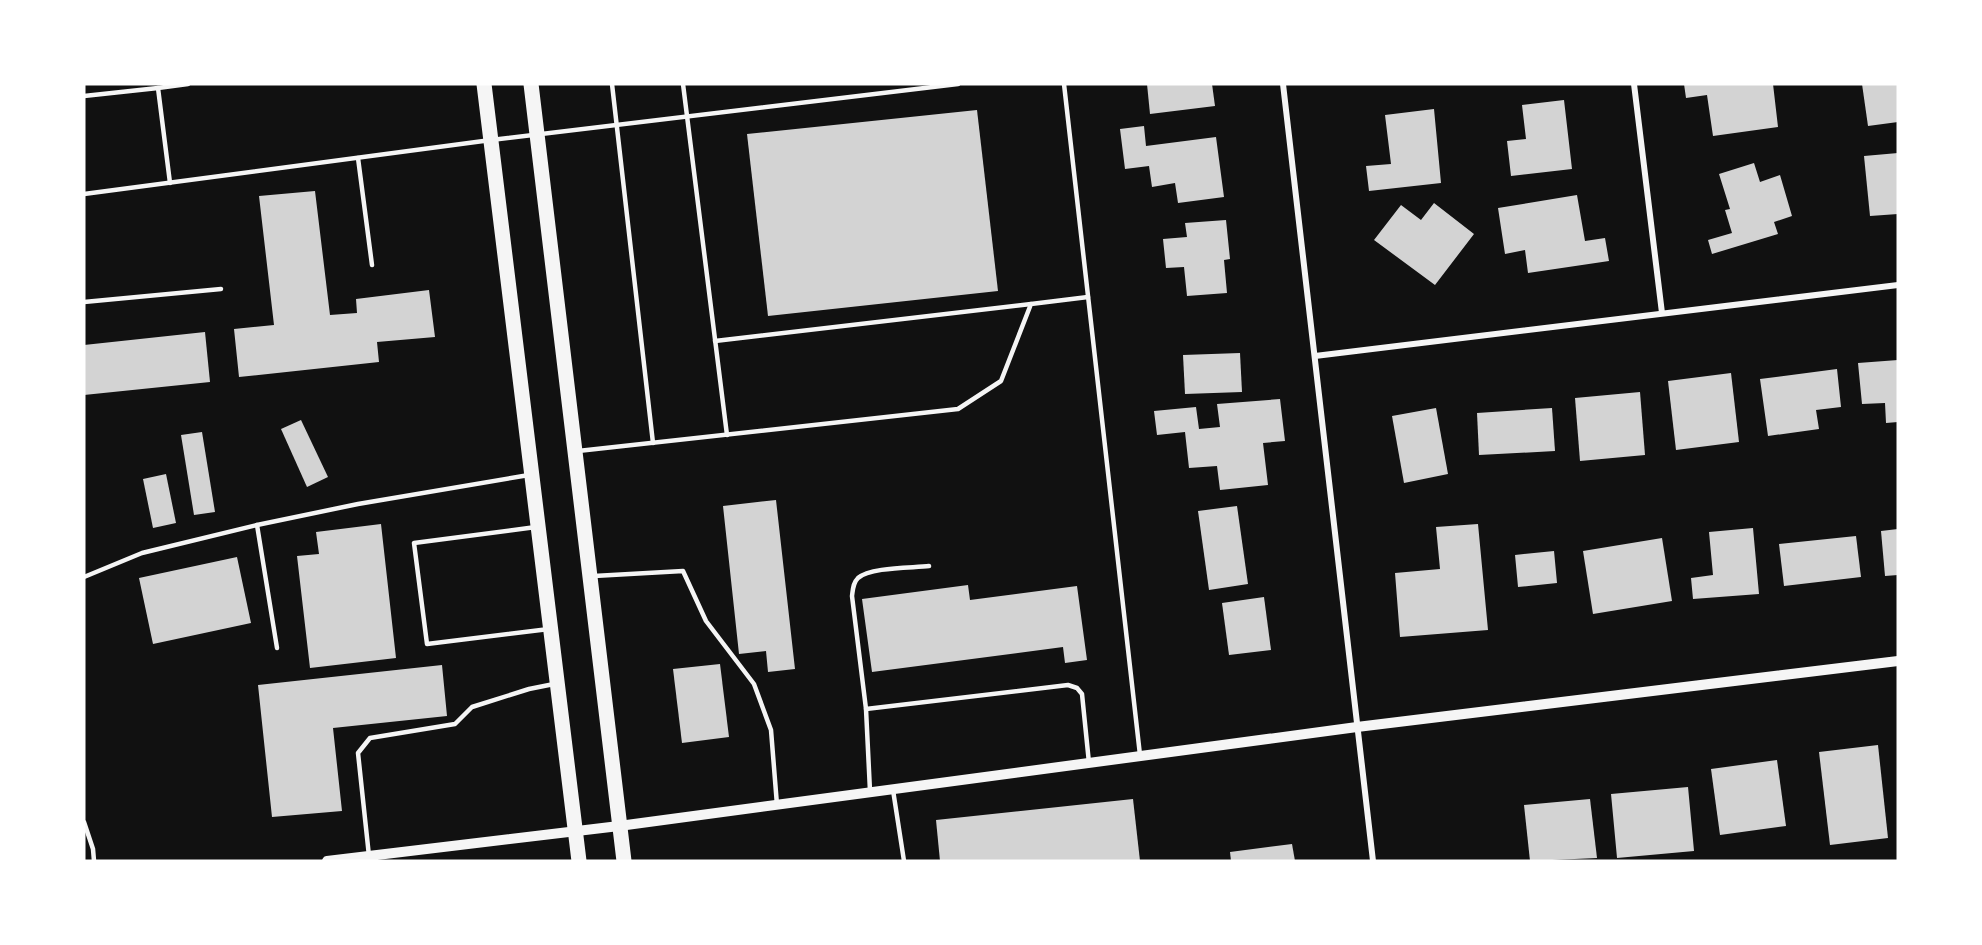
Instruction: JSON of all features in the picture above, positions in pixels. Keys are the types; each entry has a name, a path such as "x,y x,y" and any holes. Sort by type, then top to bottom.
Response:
{"main road":[{"path":"484,84 579,861"},
{"path":"531,84 624,861"}],"street":[{"path":"1283,84 1373,861"},
{"path":"1634,84 1662,313"},
{"path":"1315,356 1898,285"},
{"path":"327,861 575,832 1358,727 1898,661"}],"lane":[{"path":"84,96 188,84"},
{"path":"612,84 653,443"},
{"path":"683,84 726,435"},
{"path":"84,194 537,134 958,84"},
{"path":"1064,84 1140,756"},
{"path":"158,88 170,183"},
{"path":"358,158 372,265"},
{"path":"84,302 221,289"},
{"path":"715,341 1088,297"},
{"path":"575,452 958,409 1001,381 1031,304"},
{"path":"84,577 142,553 257,525 358,504 532,474"},
{"path":"257,525 277,648"},
{"path":"538,527 414,543 427,644 550,628"},
{"path":"870,792 866,710 852,596 853,586 858,578 868,572 929,566"},
{"path":"589,576 683,571 706,621 754,684 771,730 777,805"},
{"path":"369,856 358,753 370,738 455,724 472,707 529,689 557,684"},
{"path":"866,710 1058,684 1068,685 1077,688 1082,694 1089,763"},
{"path":"893,790 904,861"},
{"path":"84,822 93,849 94,861"}],"building":[{"path":"1147,84 1212,84 1215,106 1150,114"},
{"path":"1684,84 1773,84 1778,127 1713,136 1707,95 1686,98"},
{"path":"1862,84 1898,84 1898,122 1868,126"},
{"path":"1564,100 1572,169 1511,176 1507,141 1526,139 1522,105"},
{"path":"1434,109 1441,183 1369,191 1366,166 1391,164 1385,115"},
{"path":"977,110 998,291 768,316 747,134"},
{"path":"1144,126 1146,146 1216,137 1224,197 1178,203 1175,183 1152,187 1149,166 1125,169 1120,129"},
{"path":"1898,153 1898,214 1870,216 1864,156"},
{"path":"1754,163 1760,182 1780,175 1792,216 1774,222 1778,234 1712,254 1708,240 1732,233 1725,210 1730,209 1719,174"},
{"path":"315,191 330,315 357,313 356,299 429,290 435,337 377,342 379,362 239,377 234,329 274,325 259,196"},
{"path":"1577,195 1585,241 1605,238 1609,261 1528,273 1525,250 1505,254 1498,208"},
{"path":"1434,203 1474,234 1435,285 1374,240 1401,205 1421,220"},
{"path":"1226,220 1230,259 1224,260 1227,293 1187,296 1184,267 1166,268 1163,239 1187,237 1185,223"},
{"path":"205,332 210,382 84,395 84,345"},
{"path":"1240,353 1242,392 1185,394 1183,355"},
{"path":"1898,360 1898,422 1886,423 1885,403 1862,404 1858,363"},
{"path":"1837,369 1841,407 1816,410 1819,429 1768,436 1760,379"},
{"path":"1731,373 1739,442 1676,450 1668,381"},
{"path":"1640,392 1645,455 1580,461 1575,398"},
{"path":"1280,399 1285,441 1263,443 1268,485 1220,490 1217,466 1189,468 1185,432 1157,435 1154,411 1196,407 1199,429 1220,427 1217,404"},
{"path":"1436,408 1448,474 1404,483 1392,416"},
{"path":"1552,408 1555,451 1479,455 1477,413"},
{"path":"301,420 328,477 307,487 281,429"},
{"path":"202,432 215,512 194,515 181,435"},
{"path":"166,474 176,523 153,528 143,479"},
{"path":"776,500 795,669 768,672 766,651 739,654 723,506"},
{"path":"1237,506 1248,584 1209,590 1198,511"},
{"path":"381,524 396,658 310,668 297,556 319,554 316,532"},
{"path":"1478,524 1488,630 1400,637 1395,573 1440,569 1436,527"},
{"path":"1753,528 1759,594 1693,599 1691,578 1713,575 1709,532"},
{"path":"1898,529 1898,575 1885,576 1881,531"},
{"path":"1856,536 1861,577 1784,586 1779,544"},
{"path":"1662,538 1672,601 1593,614 1583,551"},
{"path":"1554,551 1557,583 1518,587 1515,555"},
{"path":"237,557 251,623 153,644 139,578"},
{"path":"968,585 970,600 1077,586 1087,660 1065,663 1063,647 872,672 862,599"},
{"path":"1264,597 1271,650 1229,655 1222,603"},
{"path":"720,664 729,737 682,743 673,669"},
{"path":"442,665 447,716 333,728 342,811 272,817 258,685"},
{"path":"1878,745 1888,838 1830,845 1819,752"},
{"path":"1777,760 1786,826 1720,835 1711,769"},
{"path":"1688,787 1694,851 1617,858 1611,794"},
{"path":"1133,799 1140,861 940,861 936,820"},
{"path":"1590,799 1597,858 1530,861 1524,805"},
{"path":"1292,844 1295,861 1231,861 1230,852"}]}
